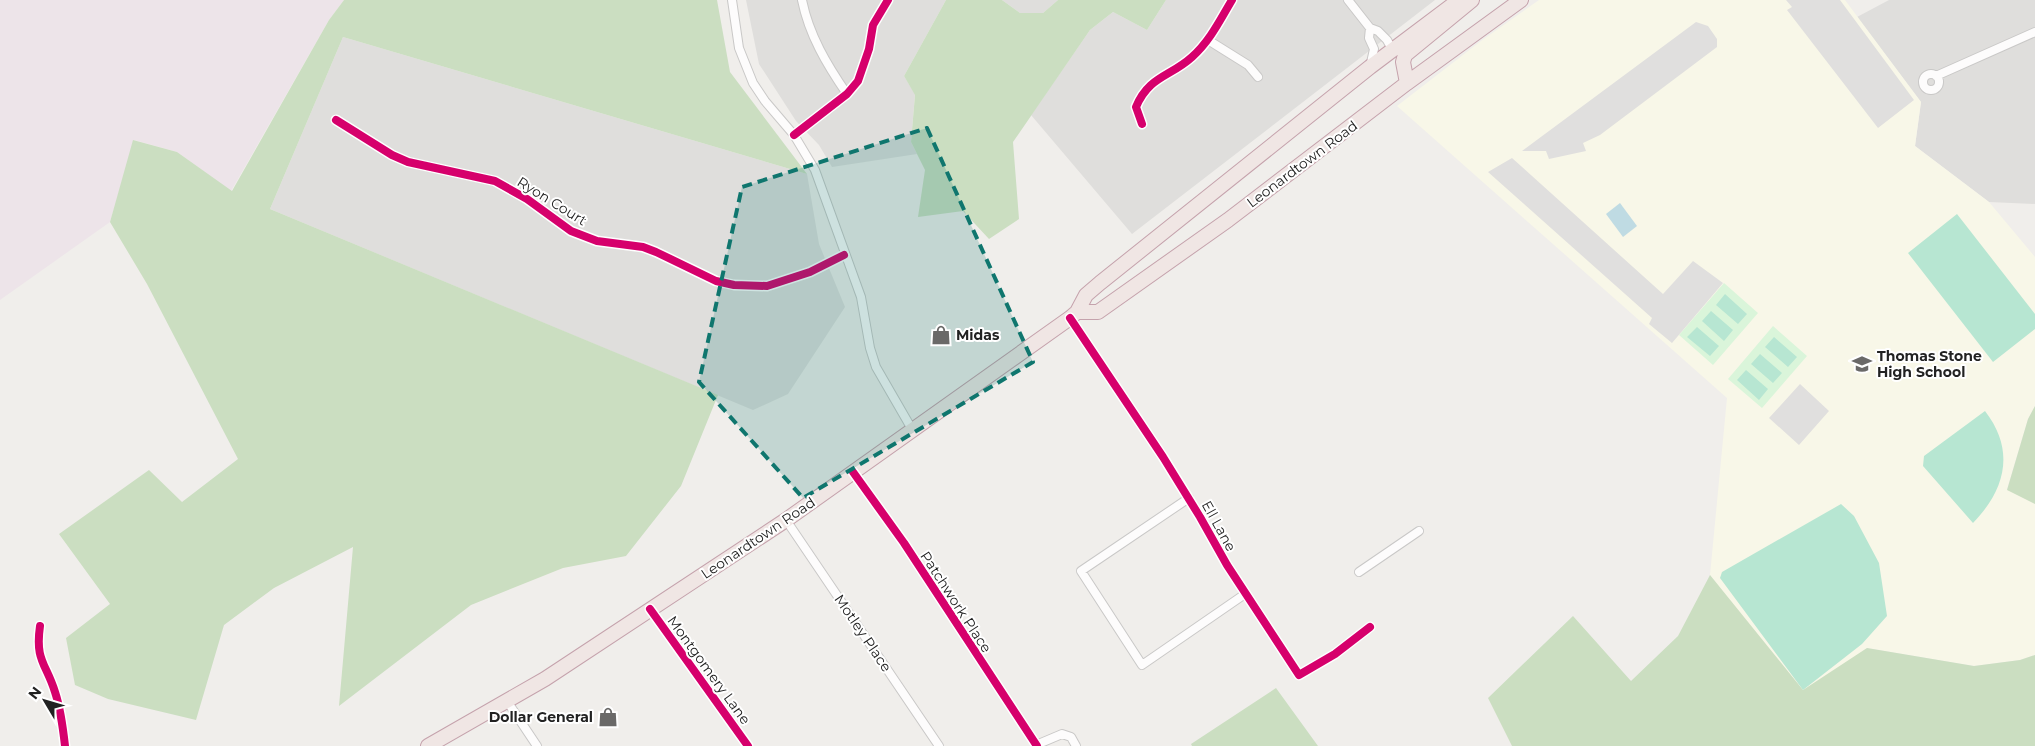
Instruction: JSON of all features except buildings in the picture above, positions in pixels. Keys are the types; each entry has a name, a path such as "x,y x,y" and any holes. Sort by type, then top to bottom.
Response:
{"highway":[{"name":"Leonardtown Road","path":"428,746 545,679 786,520 913,432 1073,315 1086,295 1370,68 1459,0"},
{"path":"1407,83 1403,62 1405,55 1472,0"},
{"name":"Leonardtown Road","path":"1073,315 1098,312 1228,220 1351,128 1407,83 1521,0"},
{"path":"1351,128 1366,106 1390,88 1396,78 1393,51"}],"street":[{"path":"732,0 739,48 753,83 775,114 794,135 814,170 844,255 862,297 870,348 876,367 913,432"},
{"path":"802,0 806,19 825,61 847,94"},
{"path":"794,135 847,94 858,81 869,49 874,26 888,0"},
{"path":"1142,124 1136,107 1142,93 1149,85 1191,58 1208,40 1232,0"},
{"path":"1348,0 1370,28 1383,36 1393,51"},
{"path":"1370,28 1369,38 1374,49 1370,68"},
{"path":"1936,76 2035,32"},
{"path":"1208,40 1248,65 1258,77"},
{"name":"Ryon Court","path":"336,120 392,155 408,162 495,181 527,199 571,231 596,241 643,247 716,281 734,286 767,286 810,272 844,255"},
{"name":"Ell Lane","path":"1073,315 1190,498 1245,594 1300,675 1335,654 1370,627"},
{"name":"Patchwork Place","path":"853,472 904,544 1036,745"},
{"path":"1190,498 1081,571 1142,664 1245,594"},
{"name":"Motley Place","path":"786,520 939,746"},
{"path":"1359,572 1419,531"},
{"name":"Montgomery Lane","path":"650,609 748,746"},
{"path":"40,626 37,645 39,655 56,694 65,746"},
{"path":"507,701 537,746"},
{"path":"1036,745 1062,734 1071,737 1076,746"}],"highlighted area":[{"path":"927,128 1033,362 803,498 699,382 742,187"}],"shaded area":[{"path":"0,0 344,0 329,20 231,191 177,152 134,140 110,222 0,300"},
{"path":"746,0 946,0 904,76 915,94 911,142 917,154 832,167 819,145 796,121 759,64"},
{"path":"1002,0 1058,0 1043,13 1020,13"},
{"path":"1166,0 1435,0 1132,234 1031,115 1090,30 1113,12 1147,30"},
{"name":"Thomas Stone High School","path":"1539,0 1845,0 1921,102 1915,146 1989,202 2035,257 2035,406 2028,419 2007,489 2035,504 2035,655 2020,660 1974,666 1867,648 1803,696 1710,575 1727,398 1397,106 1481,41"},
{"path":"1786,0 1840,0 1914,100 1878,128 1787,10 1792,7"},
{"path":"1889,0 2035,0 2035,204 1989,202 1915,146 1921,102 1857,17"},
{"path":"1696,22 1708,26 1717,39 1717,47 1600,135 1583,143 1586,151 1549,159 1546,151 1522,151"},
{"path":"343,37 807,174 819,244 845,307 788,394 753,410 270,209"},
{"path":"1512,158 1663,294 1693,261 1723,283 1672,343 1649,324 1652,318 1488,172"},
{"path":"1800,384 1829,411 1799,445 1769,418"}],"green space":[{"path":"344,0 717,0 730,72 807,174 343,37 270,209 718,395 681,486 626,556 563,568 471,605 339,706 353,547 274,588 224,625 196,720 108,699 75,685 66,638 110,604 59,534 149,470 182,502 238,459 147,284 110,222 133,140 177,152 232,191 329,20"},
{"path":"946,0 1002,0 1020,13 1043,13 1058,0 1166,0 1147,30 1113,12 1090,30 1013,142 1019,219 989,239 963,211 918,217 925,170 911,142 915,95 904,76"},
{"path":"1957,214 2035,314 2035,329 1993,362 1908,253"},
{"path":"1724,283 1758,313 1713,365 1679,335"},
{"path":"1725,294 1747,314 1738,324 1716,305"},
{"path":"1711,311 1733,330 1724,341 1702,321"},
{"path":"1773,326 1807,356 1762,408 1728,379"},
{"path":"1697,327 1719,346 1710,356 1687,337"},
{"path":"1774,337 1797,357 1788,367 1765,347"},
{"path":"1760,354 1782,373 1773,383 1751,364"},
{"path":"1746,370 1768,389 1759,400 1737,380"},
{"path":"2035,406 2035,504 2007,490 2028,419"},
{"path":"1985,411 1995,426 2001,441 2003,470 1993,497 1973,523 1923,466 1924,456"},
{"path":"1841,504 1854,516 1879,563 1887,616 1862,644 1803,690 1720,578 1722,572"},
{"path":"1710,575 1803,690 1867,648 1974,666 2020,660 2035,655 2035,746 1512,746 1488,698 1573,616 1631,681 1678,636"},
{"path":"1276,688 1318,746 1192,746 1191,744"}],"water":[{"path":"1620,203 1637,226 1623,237 1606,214"}],"cycle path":[{"path":"794,135 847,94 858,81 869,49 873,25 888,0"},
{"path":"1142,124 1136,107 1141,97 1154,83 1184,64 1198,51 1214,30 1232,0"},
{"path":"336,120 392,155 408,162 495,181 527,199 571,231 597,241 643,247 716,281 734,285 767,286 810,272 844,255"},
{"path":"1070,318 1163,457 1227,565 1299,675 1335,654 1370,627"},
{"path":"853,472 904,543 1037,746"},
{"path":"650,609 748,746"},
{"path":"40,626 40,655 57,699 65,746"}],"place":[{"name":"Midas","path":"941,335"},
{"name":"Thomas Stone High School","path":"1862,364"},
{"name":"Dollar General","path":"608,717"}]}
